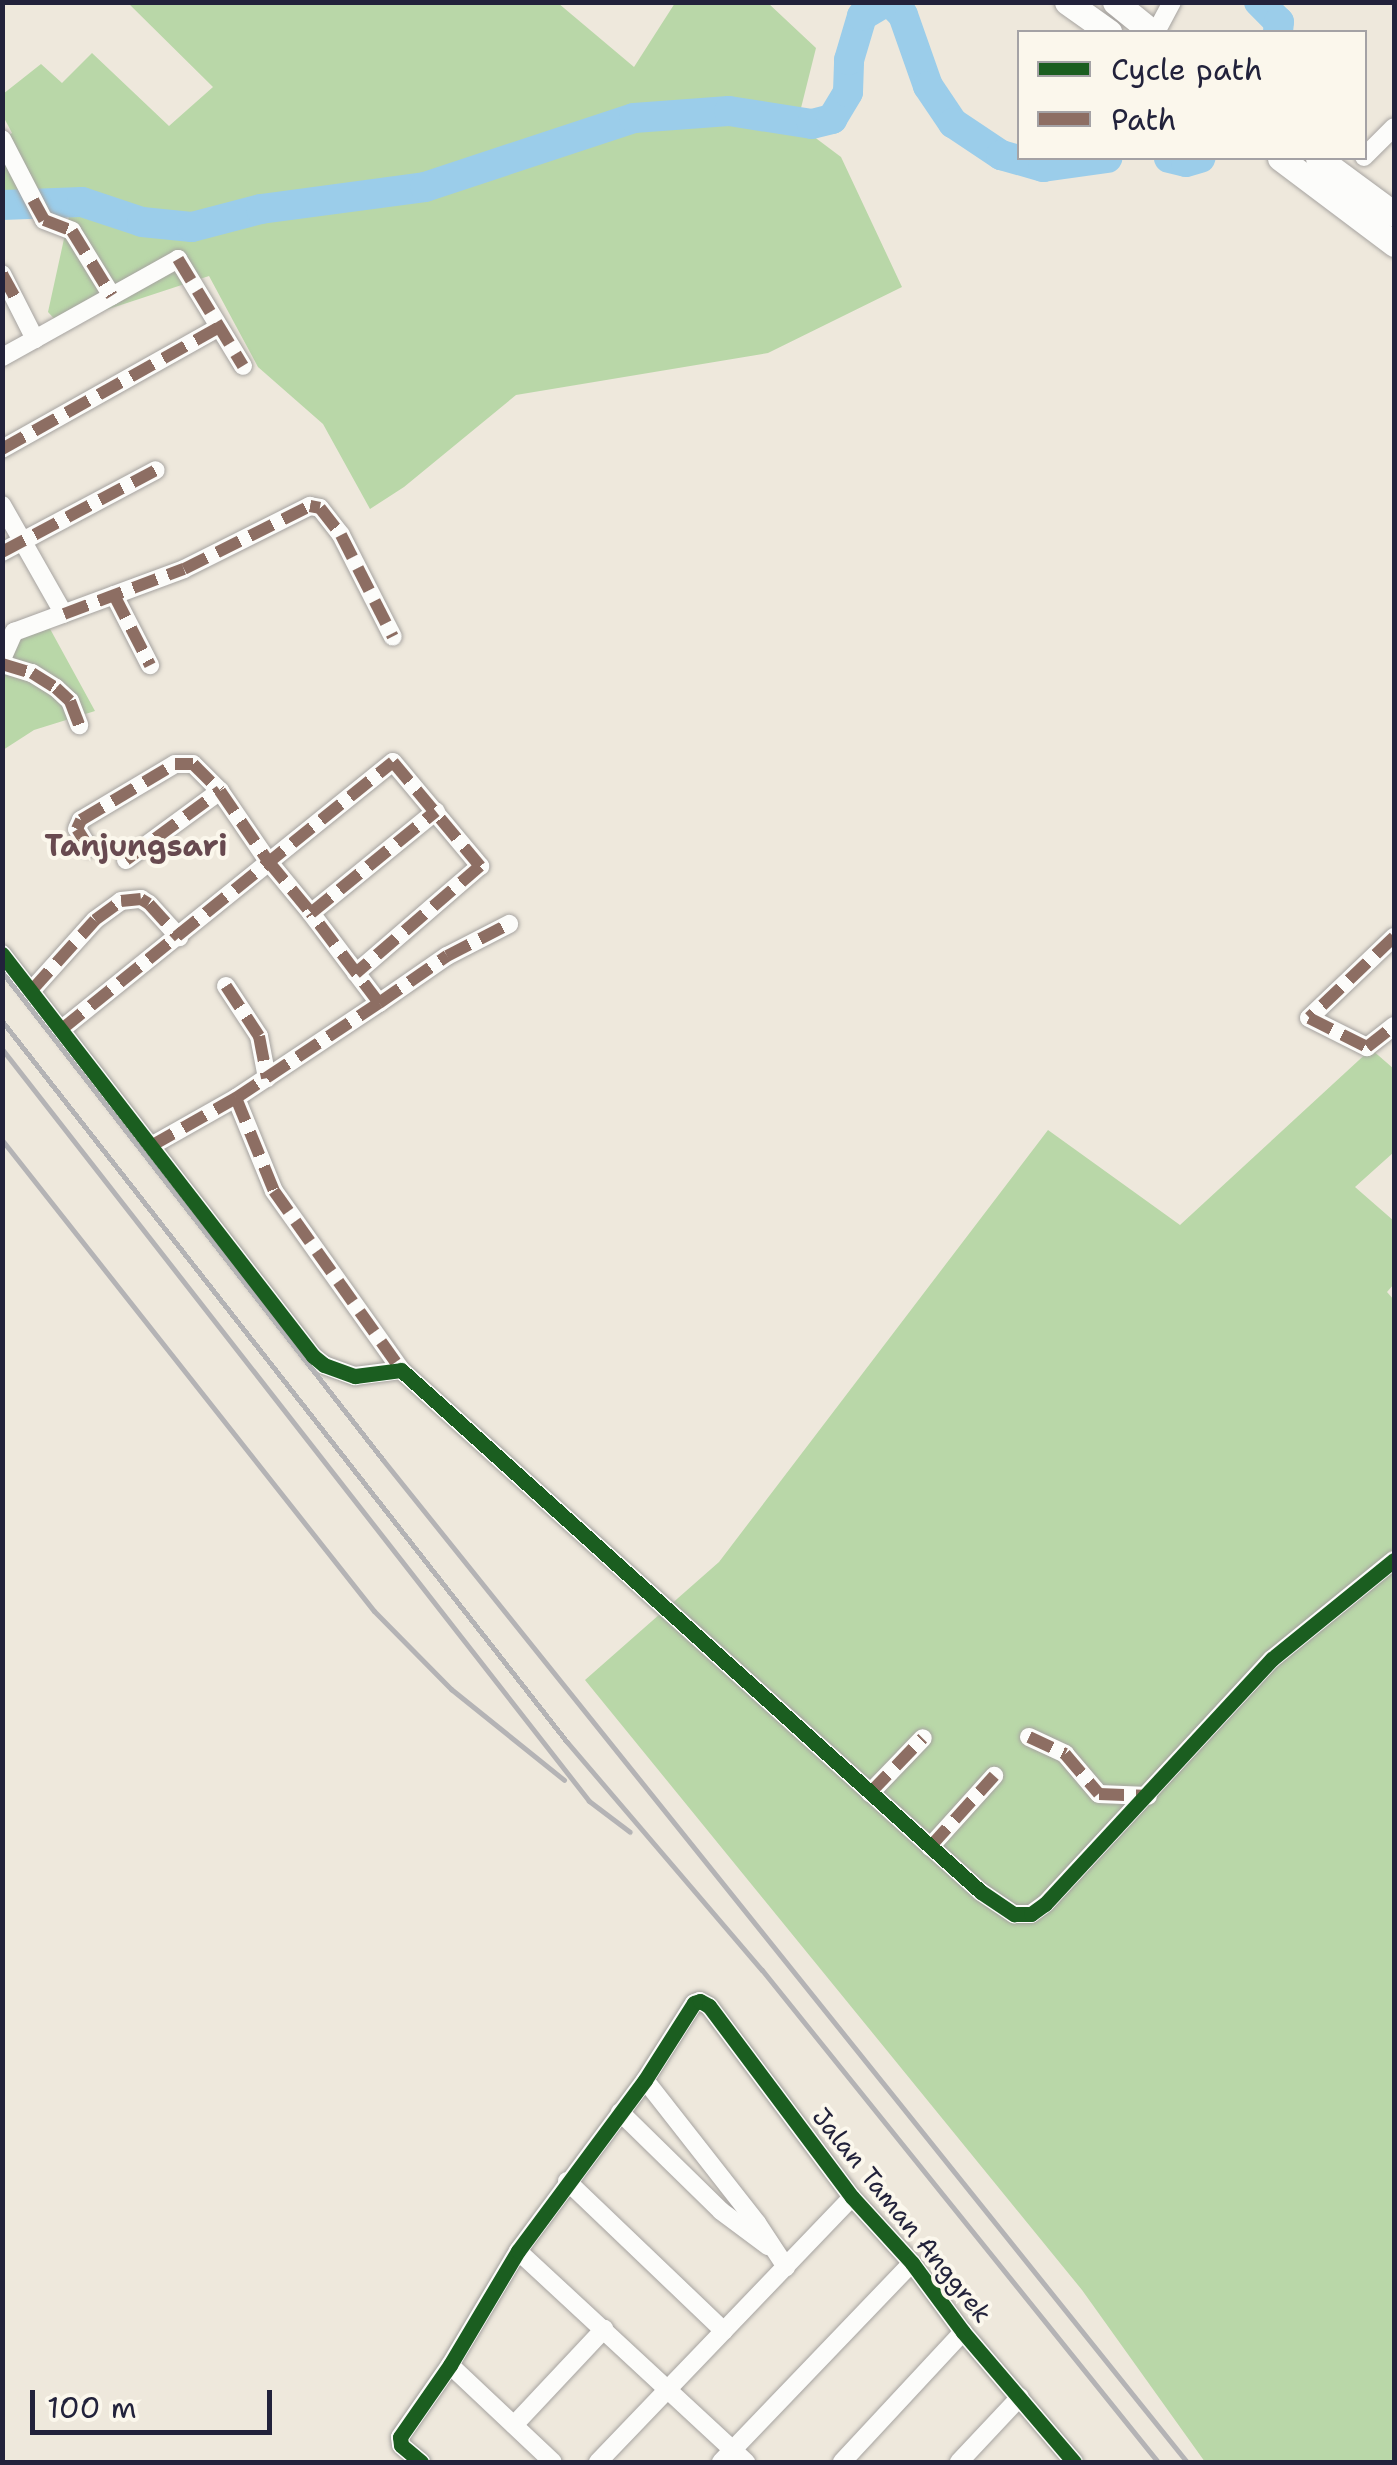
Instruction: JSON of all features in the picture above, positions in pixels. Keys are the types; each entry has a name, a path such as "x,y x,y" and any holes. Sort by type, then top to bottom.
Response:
{"highway":[{"path":"1067,2 1106,30"},
{"path":"1114,2 1151,30"},
{"path":"1283,160 1394,244"},
{"path":"1321,160 1394,214"}],"street":[{"path":"1155,30 1172,2"},
{"path":"1367,154 1394,127"},
{"path":"2,139 44,220 72,231 112,296"},
{"path":"1344,177 1361,160"},
{"path":"2,357 178,259 243,366"},
{"path":"2,274 35,339"},
{"path":"2,449 218,328"},
{"path":"2,552 24,544 156,470"},
{"path":"2,506 64,614"},
{"path":"79,725 70,701 56,688 2,661 14,632 184,569 304,507 316,506 341,535 393,638"},
{"path":"114,596 150,665"},
{"path":"62,1029 392,762 480,866 356,973"},
{"path":"89,848 77,829 81,820 175,764 199,768 379,1003"},
{"path":"126,860 220,791"},
{"path":"311,913 436,811"},
{"path":"32,990 94,920 121,901 140,899 150,904 178,937"},
{"path":"151,1146 236,1098 446,956 508,924"},
{"path":"1394,937 1309,1018 1366,1047 1394,1026"},
{"path":"2,954 274,1309 324,1366 356,1376 402,1370"},
{"path":"226,986 260,1036 267,1078"},
{"path":"236,1098 274,1191 402,1370 930,1847 1003,1908 1020,1917 1031,1914 1148,1796 1272,1658 1394,1560"},
{"path":"1030,1737 1065,1754 1099,1794 1148,1796"},
{"path":"870,1793 922,1738"},
{"path":"930,1847 994,1776"},
{"name":"Jalan Taman Anggrek","path":"645,2080 694,2003 709,2006 852,2198 912,2263 964,2332 1074,2462"},
{"path":"421,2462 401,2445 400,2437 450,2365 518,2251 645,2080 757,2223 768,2246"},
{"path":"620,2112 721,2210 768,2246 786,2267"},
{"path":"567,2181 724,2331"},
{"path":"598,2462 852,2198"},
{"path":"518,2251 668,2389 733,2458 912,2263"},
{"path":"514,2425 604,2329"},
{"path":"842,2462 964,2332"},
{"path":"450,2365 553,2462"},
{"path":"960,2462 1020,2397"}],"green space":[{"path":"128,3 558,3 634,67 675,3 768,3 816,48 797,124 841,157 902,287 768,353 516,395 404,487 370,509 323,424 258,367 209,276 60,325 48,312 69,216 46,190 3,213 3,139 12,133 3,116 3,94 41,64 62,83 92,53 169,126 213,87"},
{"path":"43,616 95,711 34,730 3,750 2,635"},
{"path":"1371,1049 1394,1069 1394,1152 1355,1187 1394,1221 1394,1284 1387,1292 1394,1300 1394,2462 1205,2462 1082,2290 585,1680 719,1562 1048,1130 1180,1225"}],"waterway":[{"path":"2,205 82,202 142,222 192,227 261,209 425,187 634,118 729,111 812,124 832,119 848,92 849,60 862,16 885,2"},
{"path":"890,2 903,15 928,86 953,123 1001,155 1017,160"},
{"path":"1259,2 1279,22 1278,30"},
{"path":"1018,160 1043,167 1093,160"},
{"path":"1178,160 1193,160"}],"railway":[{"path":"2,972 383,1460 1187,2462"},
{"path":"2,1021 567,1742 762,1970 1158,2462"},
{"path":"2,1049 589,1801 630,1832"},
{"path":"2,1140 374,1611 451,1689 564,1780"}],"marked path":[{"path":"33,200 44,220 72,231 112,296"},
{"path":"178,259 243,366"},
{"path":"2,274 19,305"},
{"path":"2,449 218,328"},
{"path":"2,552 156,470"},
{"path":"64,614 184,569 310,506 320,508 341,535 393,637"},
{"path":"114,595 150,665"},
{"path":"2,664 32,673 56,688 70,701 79,725"},
{"path":"62,1029 393,762 480,866 356,973"},
{"path":"89,848 77,829 81,820 175,764 193,764 220,791 268,861 311,913 436,811"},
{"path":"126,860 220,791"},
{"path":"32,990 95,920 121,901 141,899 179,937"},
{"path":"151,1146 236,1098 379,1003 311,913"},
{"path":"379,1003 447,956 509,924"},
{"path":"1394,937 1309,1018 1367,1047 1394,1026"},
{"path":"226,986 259,1036 267,1078"},
{"path":"236,1098 274,1191 401,1370"},
{"path":"1029,1737 1065,1754 1099,1794 1148,1796"},
{"path":"870,1793 923,1738"},
{"path":"930,1847 994,1776"}],"cycle path":[{"path":"2,954 313,1356 324,1365 355,1376 401,1370 981,1892 1014,1914 1031,1914 1045,1904 1272,1659 1394,1560"},
{"path":"421,2462 401,2445 400,2437 450,2365 518,2251 645,2080 694,2003 700,2001 709,2006 852,2197 912,2263 963,2332 1074,2462"}],"district":[{"name":"Tanjungsari","path":"136,846"}]}
